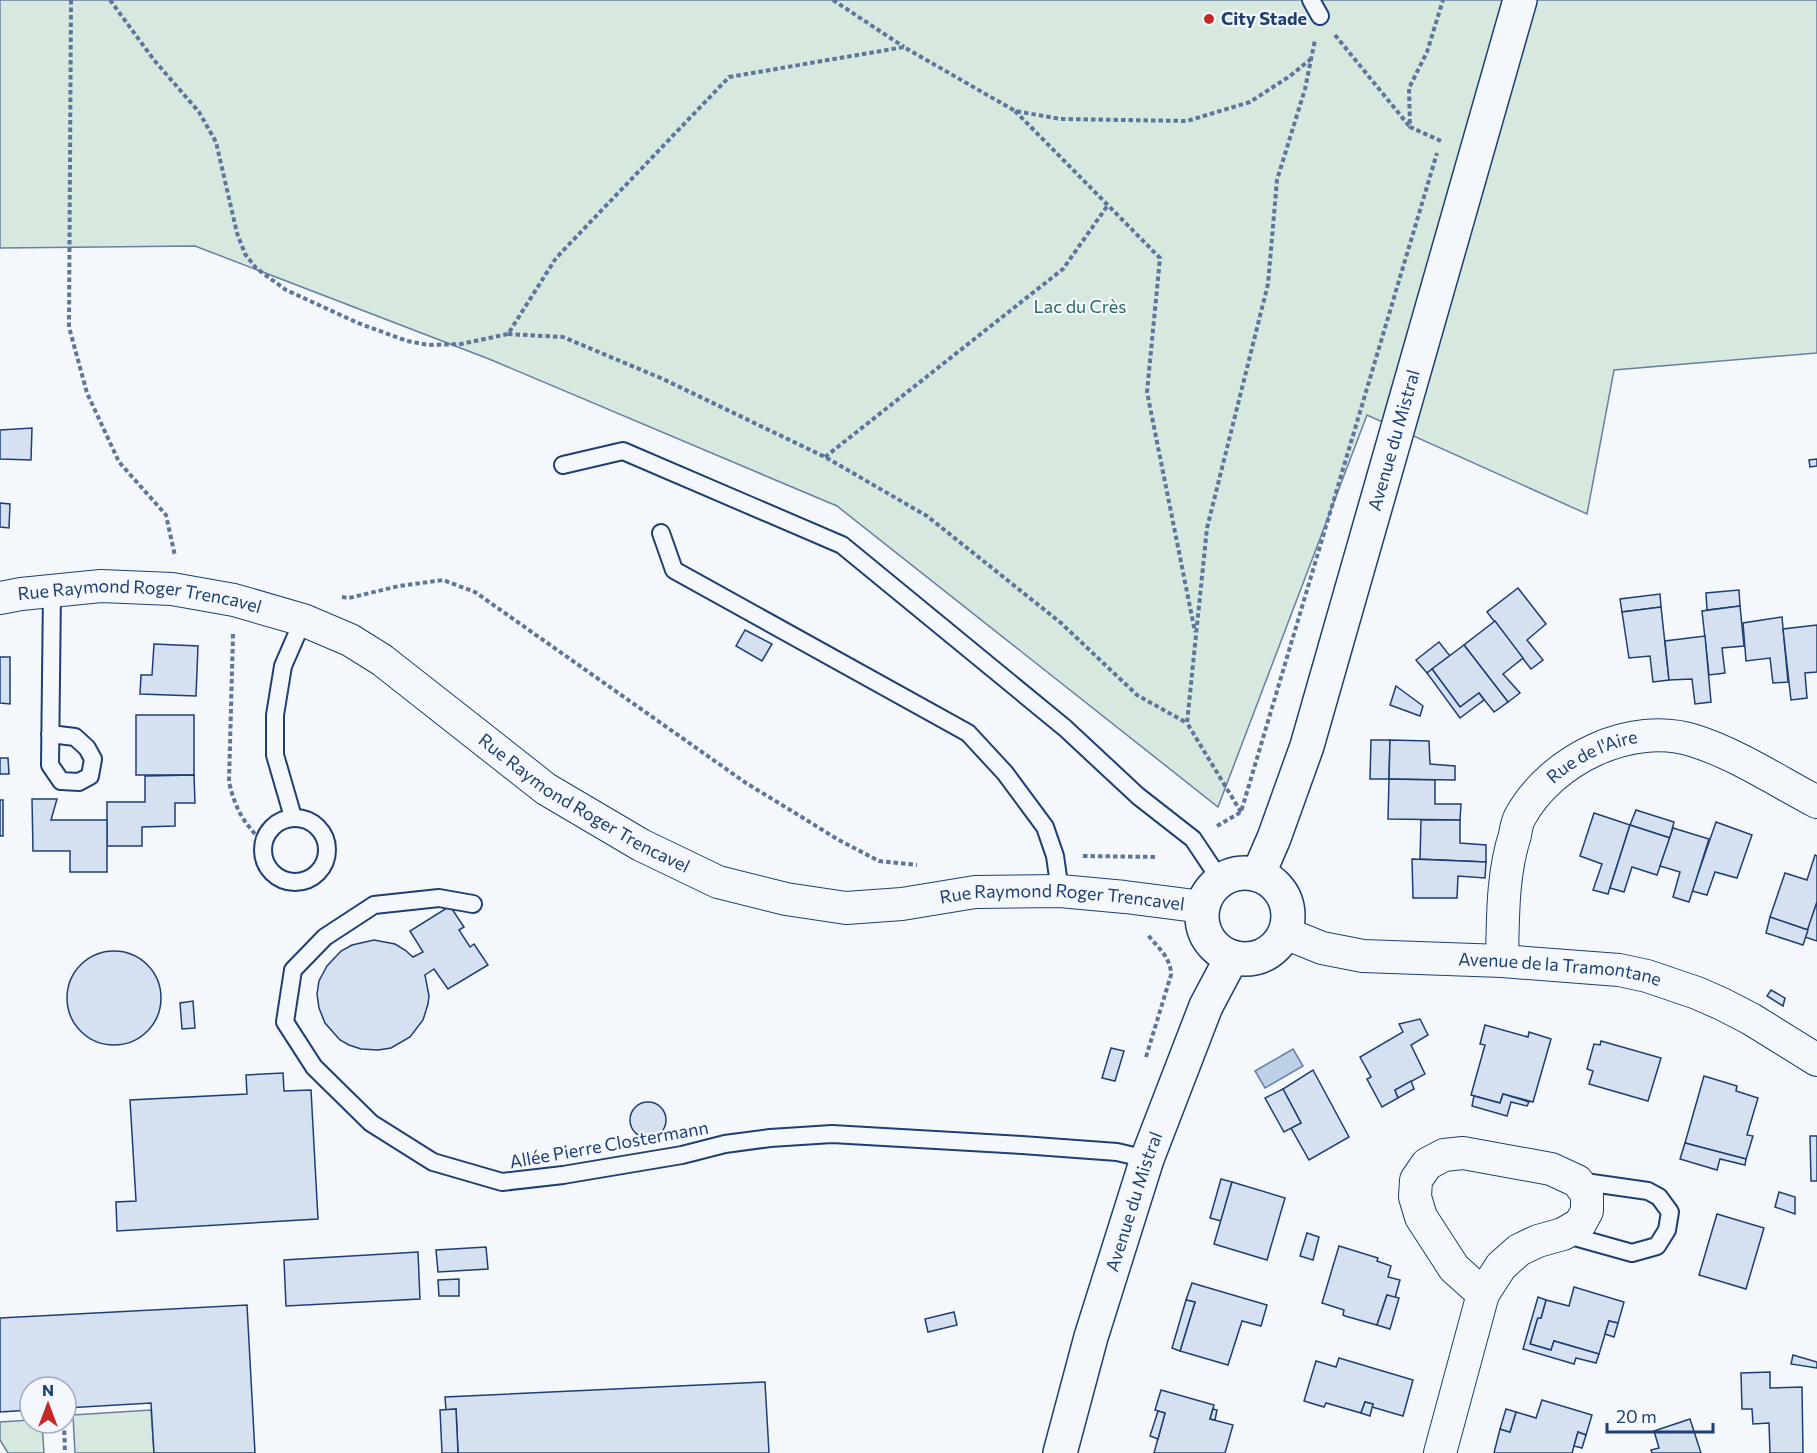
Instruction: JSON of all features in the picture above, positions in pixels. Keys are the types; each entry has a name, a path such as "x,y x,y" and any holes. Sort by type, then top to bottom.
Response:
{"street":[{"name":"Avenue du Mistral","path":"1258,875 1274,838 1307,746 1520,0"},
{"name":"Rue Raymond Roger Trencavel","path":"0,598 101,586 172,589 234,600 303,620 350,640 382,660 546,789 641,845 718,882 786,899 846,908 902,904 975,892 1060,891 1203,907"},
{"name":"Rue de l'Aire","path":"1502,961 1504,893 1509,854 1520,818 1545,783 1580,757 1610,744 1639,737 1665,736 1693,740 1725,753 1817,802"},
{"path":"1233,875 1258,875 1270,882 1283,898 1288,919 1285,933 1269,952 1245,959 1232,957 1221,952 1205,932 1202,920 1203,907 1207,897 1221,881 1233,875"},
{"name":"Avenue de la Tramontane","path":"1285,933 1322,948 1363,956 1502,961 1619,970 1647,976 1722,1004 1751,1019 1817,1060"},
{"name":"Avenue du Mistral","path":"1060,1453 1091,1337 1147,1159 1206,1006 1232,957"},
{"path":"1440,1453 1483,1294 1501,1266 1519,1250 1563,1234 1580,1224 1587,1211 1587,1194 1577,1181 1551,1169 1463,1153 1444,1155 1427,1164 1416,1180 1415,1197 1421,1217 1454,1268 1483,1294"}],"lane":[{"path":"1311,0 1320,16"},
{"path":"563,465 623,451 842,545 1065,728 1138,796 1193,839 1221,881"},
{"path":"661,533 675,570 968,733 1005,773 1045,827 1055,856 1060,891"},
{"path":"50,734 52,591"},
{"path":"293,818 275,756 275,715 283,666 303,620"},
{"path":"293,818 304,819 314,823 326,840 325,862 311,878 290,882 272,872 266,864 263,843 267,833 274,825 293,818"},
{"name":"Allée Pierre Clostermann","path":"472,904 439,898 374,905 325,937 293,970 285,1022 314,1067 371,1123 433,1162 502,1182 563,1175 682,1155 725,1144 832,1134 1117,1152 1147,1159"},
{"path":"1563,1234 1632,1253 1657,1246 1667,1230 1670,1212 1659,1197 1648,1191 1577,1181"}],"path":[{"path":"71,0 69,327 87,393 119,462 166,514 175,558 165,557"},
{"path":"110,0 153,60 199,112 216,142 237,233 245,254 256,268 286,290 358,323 407,341 429,345 460,344 508,334 563,337 663,379 825,457 927,516 1061,623 1137,695 1187,723 1241,812"},
{"path":"833,0 904,47 1014,111 1160,258 1147,392 1196,639"},
{"path":"1410,127 1409,88 1427,52 1443,0"},
{"path":"1187,723 1207,528 1268,284 1277,180 1305,89 1320,16"},
{"path":"1213,828 1241,812 1441,141 1410,127 1320,16"},
{"path":"508,334 556,258 729,77 904,47"},
{"path":"1014,111 1061,119 1187,121 1250,102 1290,76 1312,58"},
{"path":"825,457 1063,269 1108,205"},
{"path":"338,596 349,598 399,586 443,579 475,592 746,783 837,839 879,861 920,865"},
{"path":"234,600 229,782 235,805 249,828 263,843"},
{"path":"1055,856 1158,857 1168,852"},
{"path":"1156,868 1158,857"},
{"path":"64,1435 65,1453"}],"green space":[{"name":"Lac du Crès","path":"0,0 1817,0 1817,353 1614,370 1587,514 1367,415 1218,807 837,506 489,359 195,246 0,248"},
{"path":"151,1410 154,1453 75,1453 74,1435 78,1435 78,1415"},
{"path":"18,1421 18,1435 43,1435 44,1453 8,1453 0,1440 0,1422"}],"water":[{"path":"1293,1049 1303,1066 1265,1088 1255,1071"}],"building":[{"path":"32,428 31,460 0,459 0,430"},
{"path":"1817,459 1817,466 1810,467 1809,460"},
{"path":"0,503 10,504 9,528 0,527"},
{"path":"1518,588 1546,624 1527,640 1543,660 1531,669 1487,612"},
{"path":"1739,590 1740,606 1707,610 1706,593"},
{"path":"1660,594 1661,607 1622,612 1620,599"},
{"path":"1740,606 1744,646 1722,648 1725,673 1709,675 1702,611"},
{"path":"1661,607 1669,680 1653,682 1650,656 1629,658 1622,612"},
{"path":"1782,617 1788,682 1773,683 1770,658 1746,661 1743,623"},
{"path":"1495,621 1523,658 1503,674 1520,693 1508,702 1464,645"},
{"path":"1817,625 1817,672 1805,673 1807,698 1791,700 1783,629"},
{"path":"745,630 772,644 762,661 736,646"},
{"path":"1705,636 1711,702 1695,704 1692,679 1669,680 1665,641"},
{"path":"1439,642 1450,656 1427,673 1416,660"},
{"path":"154,644 198,646 196,696 140,694 141,675 152,675"},
{"path":"1464,645 1508,702 1494,712 1479,693 1460,707 1432,669"},
{"path":"0,657 10,657 10,704 0,703"},
{"path":"1432,669 1460,707 1479,693 1484,700 1460,718 1427,673"},
{"path":"1396,686 1423,706 1420,716 1390,705"},
{"path":"136,715 194,715 194,775 136,775"},
{"path":"1371,740 1390,740 1389,779 1370,779"},
{"path":"1390,740 1429,741 1430,764 1455,766 1455,780 1389,779"},
{"path":"0,758 8,758 9,774 0,774"},
{"path":"194,775 195,803 175,803 175,826 142,827 142,846 107,846 107,802 145,802 145,776"},
{"path":"1389,779 1435,780 1435,804 1461,804 1460,820 1388,819"},
{"path":"32,799 57,799 51,820 107,820 107,872 70,872 70,851 33,851"},
{"path":"0,800 3,800 3,836 0,836"},
{"path":"1636,810 1674,822 1670,838 1630,825"},
{"path":"1594,813 1630,825 1608,894 1593,890 1602,864 1580,856"},
{"path":"1421,820 1460,820 1460,843 1486,845 1486,862 1420,859"},
{"path":"1716,822 1752,835 1737,878 1715,872 1707,895 1692,891"},
{"path":"1630,825 1670,838 1657,875 1632,867 1624,892 1610,888"},
{"path":"1673,828 1709,839 1689,902 1673,897 1680,872 1660,866"},
{"path":"1815,855 1817,856 1817,902 1808,930 1770,917 1785,873 1807,880"},
{"path":"1412,859 1486,862 1485,878 1458,876 1457,898 1413,898"},
{"path":"1817,902 1817,941 1805,937"},
{"path":"450,906 464,927 459,930 470,947 474,944 488,965 448,989 434,969 425,975 429,996 423,1020 410,1037 391,1048 361,1049 340,1040 325,1023 319,1008 317,994 319,981 327,966 341,951 352,945 374,940 395,944 413,957 423,952 410,931"},
{"path":"1770,917 1808,930 1803,945 1766,933"},
{"path":"114,951 132,955 147,965 157,980 161,998 157,1016 147,1031 132,1041 114,1045 96,1041 81,1031 71,1016 67,998 71,980 81,965 96,955"},
{"path":"1771,990 1785,998 1783,1006 1767,996"},
{"path":"193,1001 195,1028 182,1029 180,1003"},
{"path":"1420,1019 1428,1035 1411,1045 1425,1074 1395,1090 1398,1098 1382,1107 1367,1079 1371,1077 1360,1057 1403,1032 1399,1024"},
{"path":"1485,1025 1528,1037 1529,1032 1551,1039 1533,1102 1503,1094 1500,1103 1471,1095 1485,1045 1480,1044"},
{"path":"1601,1041 1661,1058 1648,1101 1589,1084 1593,1071 1587,1069 1594,1044 1600,1045"},
{"path":"1111,1048 1124,1051 1115,1081 1102,1078"},
{"path":"1313,1070 1349,1137 1309,1160 1291,1128 1301,1123 1283,1089"},
{"path":"283,1073 284,1091 311,1090 318,1219 117,1231 116,1202 136,1201 130,1100 247,1094 246,1075"},
{"path":"1704,1076 1737,1086 1736,1091 1758,1098 1747,1135 1753,1136 1746,1159 1685,1143"},
{"path":"1411,1081 1414,1089 1398,1098 1395,1090"},
{"path":"1283,1089 1301,1123 1284,1132 1265,1098"},
{"path":"1503,1094 1529,1102 1527,1106 1511,1102 1507,1116 1472,1106 1474,1096 1500,1103"},
{"path":"648,1102 660,1108 666,1120 660,1132 648,1138 636,1132 630,1120 636,1108"},
{"path":"1810,1136 1817,1136 1817,1181 1811,1181"},
{"path":"1685,1143 1746,1159 1745,1165 1720,1159 1717,1170 1680,1159"},
{"path":"1221,1179 1232,1182 1221,1221 1210,1218"},
{"path":"1232,1182 1285,1198 1267,1260 1214,1244"},
{"path":"1779,1192 1795,1197 1795,1214 1775,1207"},
{"path":"1717,1214 1764,1228 1746,1289 1699,1275"},
{"path":"1307,1233 1319,1237 1313,1260 1300,1256"},
{"path":"1339,1246 1378,1258 1377,1261 1391,1266 1388,1277 1400,1280 1395,1298 1387,1295 1377,1325 1345,1316 1343,1315 1344,1310 1322,1303"},
{"path":"486,1247 488,1269 438,1272 436,1250"},
{"path":"418,1252 420,1299 286,1306 284,1260"},
{"path":"459,1279 459,1296 439,1296 438,1280"},
{"path":"1192,1283 1267,1305 1261,1326 1242,1321 1228,1365 1180,1351 1195,1302 1186,1300"},
{"path":"1574,1287 1624,1302 1618,1323 1609,1321 1599,1354 1554,1341 1551,1350 1530,1344 1546,1300 1569,1306"},
{"path":"1387,1295 1399,1298 1390,1329 1377,1325"},
{"path":"1538,1297 1546,1300 1530,1344 1551,1350 1554,1341 1599,1354 1596,1363 1576,1358 1574,1364 1523,1349"},
{"path":"1186,1300 1195,1302 1180,1351 1172,1348"},
{"path":"247,1305 255,1453 154,1453 151,1403 78,1407 78,1375 18,1375 18,1411 0,1412 0,1318"},
{"path":"954,1312 957,1325 928,1332 925,1319"},
{"path":"1609,1321 1618,1323 1614,1337 1605,1334"},
{"path":"1793,1355 1817,1362 1817,1368 1791,1364"},
{"path":"1339,1358 1413,1380 1403,1416 1372,1407 1373,1404 1365,1402 1361,1413 1326,1403 1324,1407 1304,1401 1316,1361 1336,1367"},
{"path":"1770,1372 1770,1388 1802,1387 1803,1453 1770,1453 1769,1423 1753,1424 1752,1409 1742,1409 1741,1373"},
{"path":"765,1382 769,1453 458,1453 456,1409 446,1410 445,1397"},
{"path":"1161,1390 1214,1405 1210,1419 1233,1425 1225,1453 1154,1453 1165,1413 1155,1410"},
{"path":"1542,1400 1592,1415 1586,1435 1578,1432 1572,1453 1494,1453 1500,1429 1510,1432 1516,1412 1536,1418"},
{"path":"1365,1402 1373,1404 1370,1416 1361,1413"},
{"path":"456,1409 458,1453 442,1453 440,1410"},
{"path":"1213,1409 1217,1410 1215,1420 1210,1419"},
{"path":"1506,1409 1516,1412 1510,1432 1500,1429"},
{"path":"1158,1411 1165,1413 1158,1439 1150,1436"},
{"path":"1690,1419 1701,1453 1652,1453 1651,1450 1659,1448 1654,1431"},
{"path":"1578,1432 1586,1435 1582,1448 1574,1446"}],"place":[{"name":"City Stade","path":"1209,19"}]}
